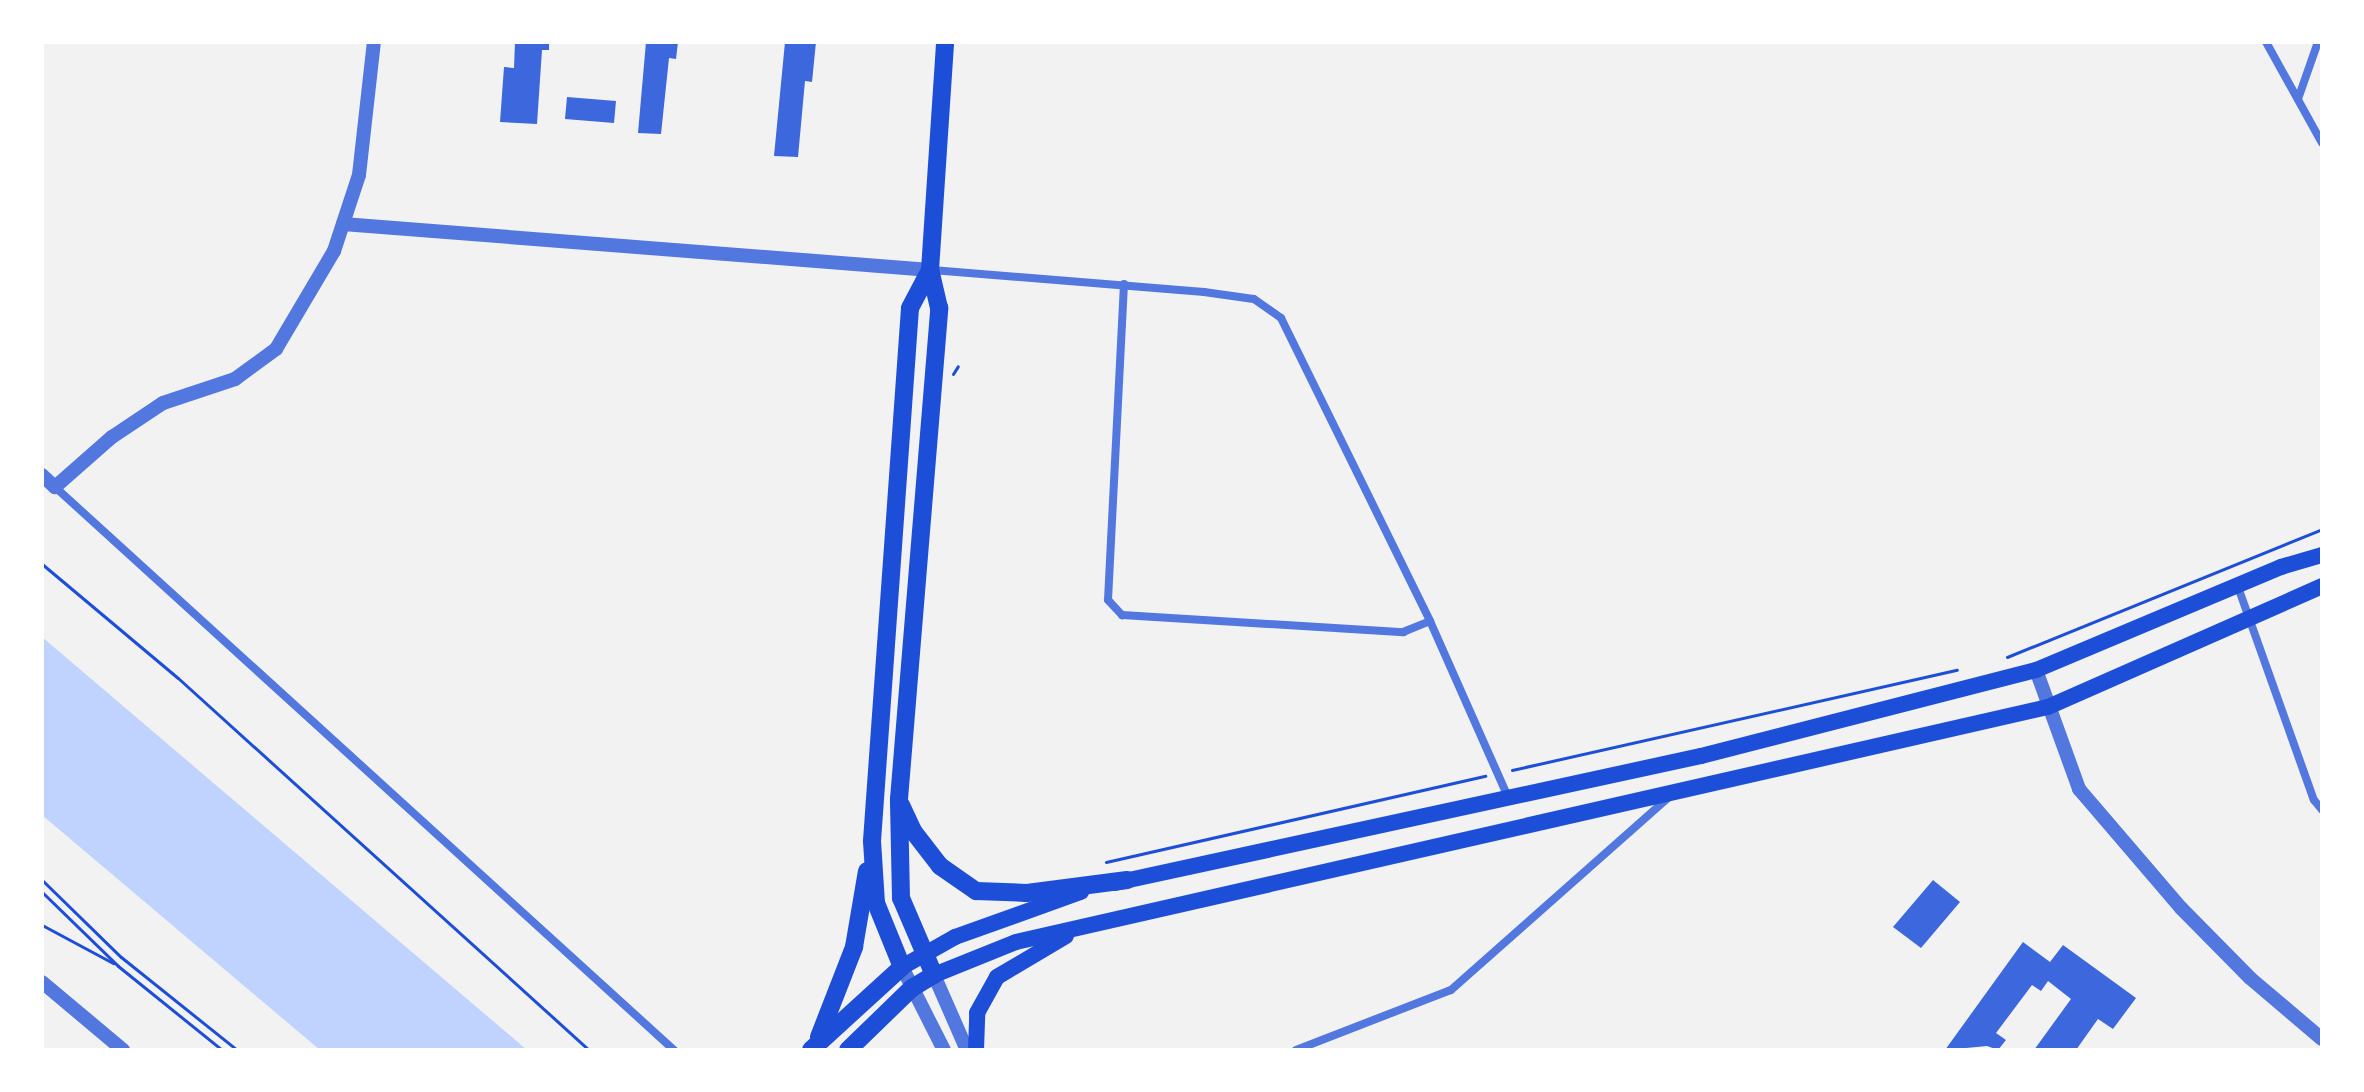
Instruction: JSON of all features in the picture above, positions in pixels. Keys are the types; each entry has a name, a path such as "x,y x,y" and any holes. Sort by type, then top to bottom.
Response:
{"main road":[{"path":"934,975 901,898 899,799 939,308 930,270 945,42"},
{"path":"813,1048 854,947 872,841 910,308 930,270"},
{"path":"813,1048 902,967 922,953 1043,903 1127,880 1701,756 2036,670 2322,555"},
{"path":"848,1050 912,988 934,975 1016,942 2048,707 2322,586"},
{"path":"899,799 913,831 940,866 976,891 1027,893 1127,880"},
{"path":"872,841 876,903 902,967"},
{"path":"976,1050 977,1013 997,977 1058,939 1104,921"}],"street":[{"path":"55,487 112,437 163,403 235,379 276,349 334,251 359,175 374,42"},
{"path":"2266,42 2322,143"},
{"path":"2298,99 2318,42"},
{"path":"343,224 1124,284 1254,299 1281,318 1430,621 1508,797"},
{"path":"1124,284 1108,600 1115,608 1122,615 1403,632 1430,621"},
{"path":"42,475 674,1050"},
{"path":"2238,587 2314,800 2322,810"},
{"path":"2036,670 2079,789 2191,918 2250,978 2322,1039"},
{"path":"1296,1050 1451,990 1673,793"},
{"path":"902,967 944,1050"},
{"path":"934,975 967,1050"},
{"path":"42,982 123,1050"}],"path":[{"path":"42,564 178,678 589,1050"},
{"path":"42,880 121,957 237,1050"},
{"path":"42,892 118,966 222,1050"},
{"path":"42,925 118,966"}],"water":[{"path":"42,637 527,1050 320,1050 42,815"}],"building":[{"path":"515,42 549,42 549,50 542,50 537,124 500,122 504,67 514,68"},
{"path":"646,42 678,42 676,59 669,58 661,134 638,133"},
{"path":"785,42 816,42 812,82 805,81 798,157 774,156"},
{"path":"567,97 616,101 614,123 565,119"},
{"path":"1933,880 1960,902 1921,948 1893,927"},
{"path":"2023,942 2050,962 2063,945 2136,998 2113,1029 2098,1019 2076,1050 2034,1050 2071,999 2048,981 2041,991 2032,985 1996,1033 2006,1040 1998,1050 1987,1046 1945,1050"}]}
